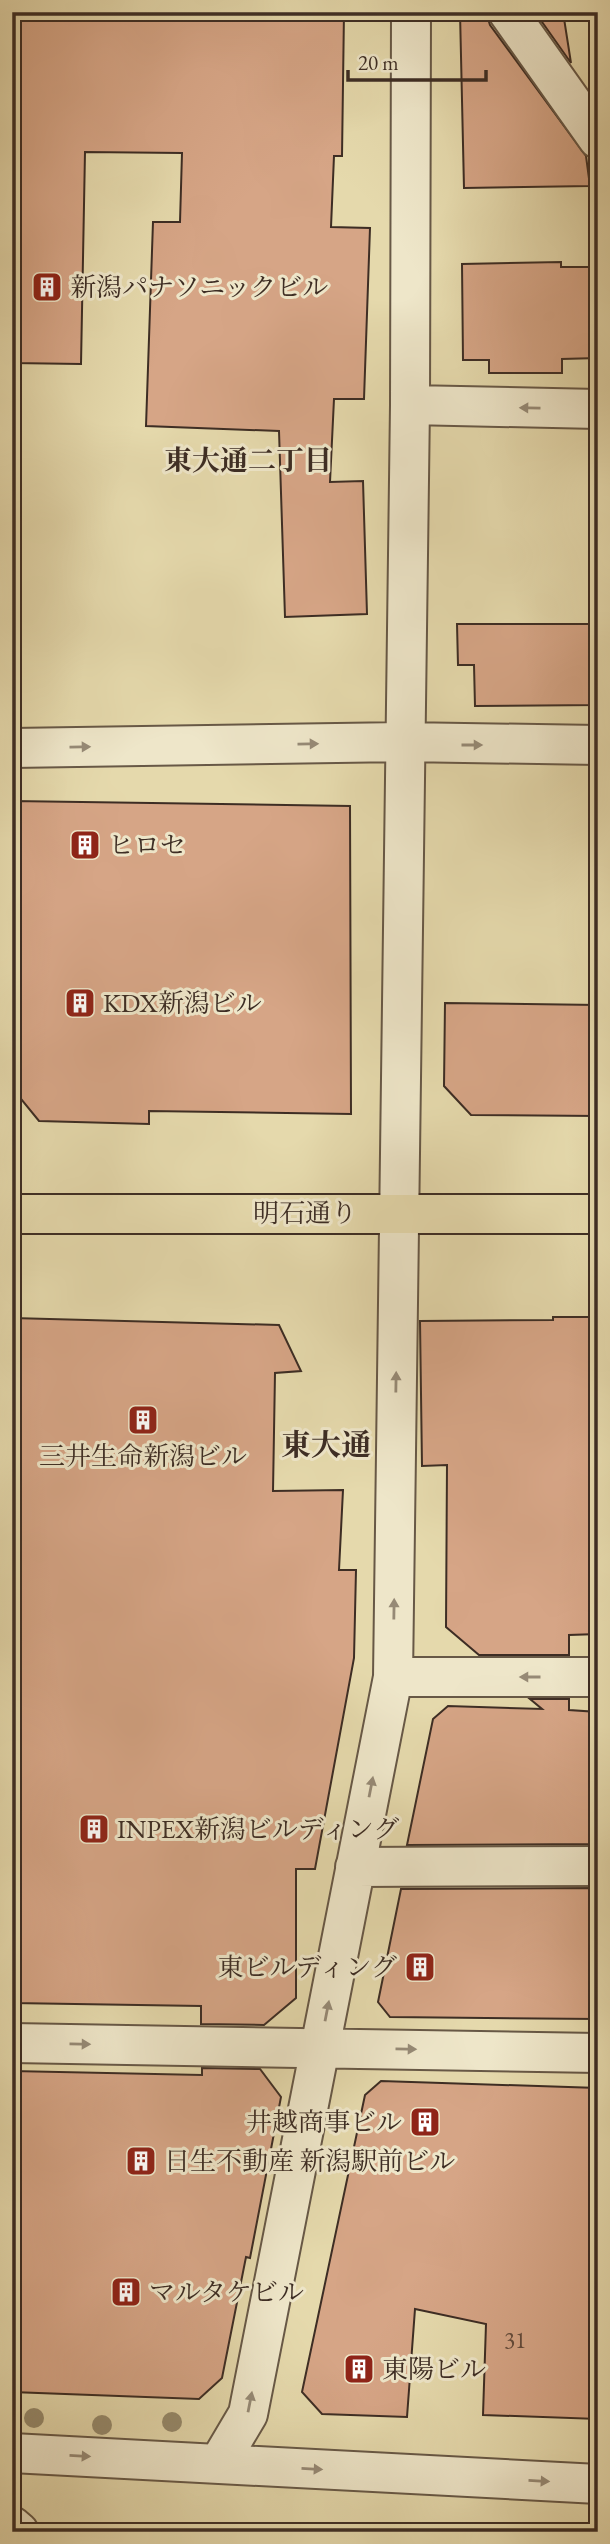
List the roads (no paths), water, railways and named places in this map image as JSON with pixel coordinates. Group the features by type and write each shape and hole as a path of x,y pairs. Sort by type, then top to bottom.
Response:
{"highway":[{"name":"明石通り","path":"12,1214 598,1214"}],"street":[{"path":"219,2463 248,2414 393,1677 403,742 410,405 411,12"},
{"path":"508,12 598,139"},
{"path":"410,405 598,409"},
{"path":"12,748 403,742 598,745"},
{"path":"393,1677 598,1677"},
{"path":"355,1867 598,1866"},
{"path":"12,2043 598,2053"},
{"path":"12,2453 598,2484"},
{"path":"12,2526 19,2532"}],"place":[{"name":"新潟パナソニックビル","path":"47,287"},
{"name":"ヒロセ","path":"85,845"},
{"name":"KDX新潟ビル","path":"80,1003"},
{"name":"三井生命新潟ビル","path":"143,1420"},
{"name":"INPEX新潟ビルディング","path":"94,1829"},
{"name":"東ビルディング","path":"420,1967"},
{"name":"井越商事ビル","path":"425,2122"},
{"name":"日生不動産 新潟駅前ビル","path":"141,2161"},
{"name":"マルタケビル","path":"126,2292"},
{"name":"東陽ビル","path":"359,2369"}],"district":[{"name":"東大通二丁目","path":"248,460"},
{"name":"東大通","path":"326,1445"}]}
